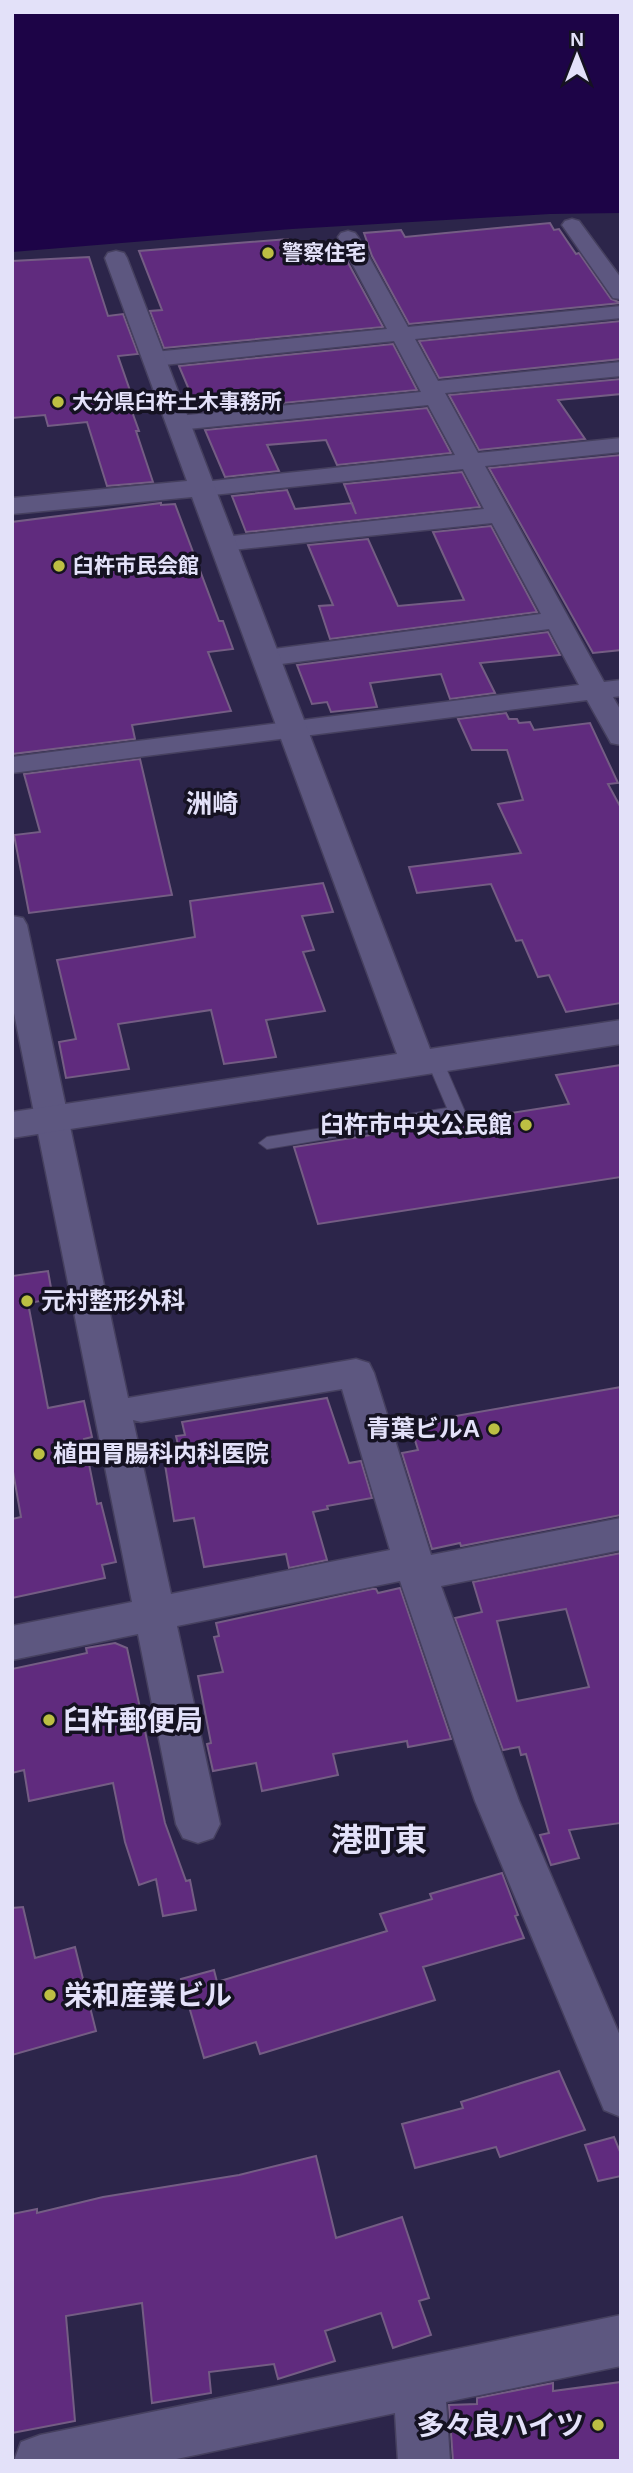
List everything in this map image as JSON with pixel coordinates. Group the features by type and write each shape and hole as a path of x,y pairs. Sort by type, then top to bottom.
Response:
{"street":[{"path":"572,225 621,293"},
{"path":"348,237 557,620 608,689 621,737"},
{"path":"116,258 292,729 426,1062"},
{"path":"154,359 621,312"},
{"path":"178,423 621,369"},
{"path":"12,506 166,490 203,489 621,444"},
{"path":"223,544 500,515"},
{"path":"266,658 557,620"},
{"path":"12,765 608,689"},
{"path":"12,925 198,1824"},
{"path":"12,1125 621,1032"},
{"path":"141,1408 356,1373 415,1568 498,1801 621,2094"},
{"path":"12,1643 155,1614 621,1534"},
{"path":"40,2461 621,2340"},
{"path":"419,2382 424,2461"}],"lane":[{"path":"267,1143 457,1112 426,1062"}],"shaded area":[{"path":"12,12 621,12 621,213 550,214 292,229 12,252"}],"building":[{"path":"550,223 554,230 559,229 576,254 579,253 611,299 621,303 409,324 372,256 364,233 401,230 405,237"},
{"path":"288,239 292,249 304,248 311,262 346,259 383,327 164,348 150,311 162,310 139,251"},
{"path":"89,257 108,316 123,314 138,354 118,356 135,405 130,406 153,482 107,486 87,422 48,426 45,415 12,418 12,261"},
{"path":"621,321 621,359 439,378 419,341"},
{"path":"393,344 417,390 198,411 179,366"},
{"path":"621,379 621,394 558,400 585,439 479,450 449,395"},
{"path":"427,408 451,453 337,465 326,440 267,445 279,471 225,477 205,430"},
{"path":"621,455 621,650 593,653 489,468"},
{"path":"462,472 480,507 246,532 232,496 287,490 295,509 352,503 344,484"},
{"path":"161,503 175,504 219,621 223,621 233,649 208,652 231,711 132,725 135,739 12,754 12,522"},
{"path":"491,526 537,612 330,639 319,606 333,605 308,545 368,539 398,606 464,600 433,532"},
{"path":"548,632 560,655 480,663 495,693 450,699 441,674 370,683 377,707 331,712 327,702 312,704 297,665"},
{"path":"506,713 509,719 517,719 519,723 530,722 534,730 590,723 618,783 608,784 621,808 621,1003 566,1012 549,975 538,977 522,940 516,941 491,884 417,893 409,867 521,853 498,804 523,800 507,750 472,750 458,719"},
{"path":"140,759 172,895 29,913 14,835 40,832 24,774"},
{"path":"323,883 333,912 302,916 314,950 303,952 325,1011 266,1020 276,1057 224,1064 211,1010 118,1024 129,1069 66,1078 59,1042 76,1039 57,960 195,937 190,901"},
{"name":"臼杵市中央公民館","path":"621,1065 621,1177 318,1224 294,1147 569,1104 556,1075"},
{"path":"48,1271 53,1299 28,1303 48,1408 84,1401 92,1437 84,1439 97,1504 101,1503 116,1562 102,1565 105,1578 12,1598 12,1519 21,1517 12,1466 12,1276"},
{"path":"621,1387 621,1515 461,1546 460,1543 432,1549 402,1453 418,1450 410,1424"},
{"path":"327,1398 349,1463 361,1461 372,1498 327,1506 328,1509 313,1512 327,1560 289,1568 286,1554 204,1567 194,1518 174,1521 163,1452 179,1449 176,1436 185,1435 182,1422"},
{"path":"621,1553 621,1823 569,1830 579,1858 551,1865 540,1835 549,1833 526,1754 521,1755 519,1747 503,1750 455,1618 482,1612 473,1582","holes":["566,1609 589,1687 517,1701 497,1621"]},
{"path":"400,1588 451,1739 408,1747 407,1741 333,1754 338,1775 262,1791 256,1763 213,1771 207,1744 211,1743 198,1676 223,1672 214,1637 219,1636 216,1623 372,1589 376,1589 378,1593"},
{"path":"115,1643 127,1648 165,1823 186,1881 190,1880 196,1910 163,1916 156,1879 139,1885 125,1842 113,1783 29,1801 24,1770 12,1773 12,1669 87,1653 86,1648"},
{"path":"502,1873 524,1938 423,1967 435,2000 260,2054 256,2042 204,2058 181,1979 214,1970 217,1982 387,1931 380,1914 432,1899 430,1894"},
{"name":"栄和産業ビル","path":"23,1907 35,1958 75,1947 96,2031 12,2055 12,1908"},
{"path":"559,2071 585,2130 500,2157 496,2147 415,2168 402,2124 463,2108 461,2102"},
{"path":"614,2137 621,2154 621,2176 598,2181 585,2145"},
{"path":"316,2156 336,2238 402,2217 429,2298 419,2301 431,2335 393,2348 381,2313 325,2331 335,2361 278,2379 274,2364 209,2372 211,2393 152,2403 142,2303 66,2316 75,2421 12,2433 12,2214 37,2209 37,2213 103,2197 239,2175"},
{"path":"621,2382 621,2461 453,2461 449,2405 477,2404 477,2398 553,2383 553,2391"}],"place":[{"name":"警察住宅","path":"268,253"},
{"name":"大分県臼杵土木事務所","path":"58,402"},
{"name":"臼杵市民会館","path":"59,566"},
{"name":"臼杵市中央公民館","path":"526,1125"},
{"name":"元村整形外科","path":"27,1301"},
{"name":"青葉ビルA","path":"494,1429"},
{"name":"植田胃腸科内科医院","path":"39,1454"},
{"name":"臼杵郵便局","path":"49,1720"},
{"name":"栄和産業ビル","path":"50,1995"},
{"name":"多々良ハイツ","path":"598,2425"}],"district":[{"name":"洲崎","path":"212,804"},
{"name":"港町東","path":"379,1840"}]}
